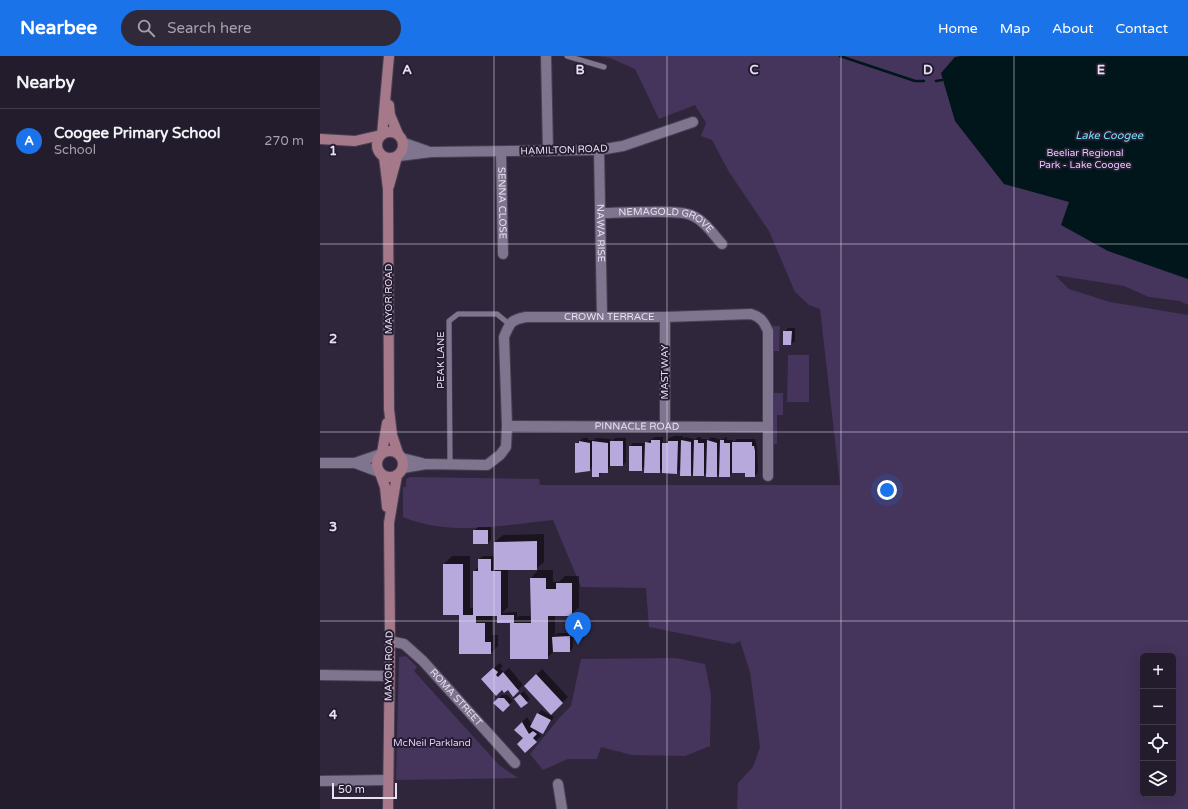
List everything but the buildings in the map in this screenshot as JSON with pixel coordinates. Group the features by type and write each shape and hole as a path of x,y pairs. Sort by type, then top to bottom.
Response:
{"main road":[{"path":"381,154 377,142 382,135 387,93 389,56"},
{"path":"355,141 393,159 403,150 404,143 398,134 390,115 387,93"},
{"path":"320,139 355,141 390,132 398,134"},
{"name":"MAYOR ROAD","path":"381,154 388,189 389,409 392,435 400,455"},
{"name":"MAYOR ROAD","path":"388,189 398,156"},
{"name":"MAYOR ROAD","path":"382,453 389,409"},
{"path":"390,450 400,455 400,472 391,477 380,473 377,466 377,459 382,453 390,450"},
{"name":"MAYOR ROAD","path":"389,523 400,472"},
{"name":"MAYOR ROAD","path":"380,473 384,487 389,523 390,641 387,780 388,809"}],"street":[{"path":"547,56 548,151"},
{"name":"HAMILTON ROAD","path":"398,156 431,152 599,150 623,146 693,122"},
{"name":"HAMILTON ROAD","path":"404,143 431,152"},
{"name":"NAWA RISE","path":"599,150 602,316"},
{"name":"SENNA CLOSE","path":"501,152 503,254"},
{"name":"NEMAGOLD GROVE","path":"601,213 690,214 705,224 722,244"},
{"name":"CROWN TERRACE","path":"509,324 516,318 526,317 665,317 751,314 758,316 764,322 768,331 768,476"},
{"name":"MAST WAY","path":"665,317 665,426"},
{"path":"400,472 426,464 487,465 500,455 506,447 504,337 509,324"},
{"name":"PINNACLE ROAD","path":"506,426 768,427"},
{"path":"320,463 355,463 382,453"},
{"path":"400,455 426,464"},
{"path":"355,463 380,473"},
{"name":"ROMA STREET","path":"390,641 404,644 423,661 516,763"},
{"path":"320,674 389,676"},
{"path":"320,781 387,780"},
{"path":"558,784 562,809"}],"lane":[{"path":"567,56 604,67"},
{"name":"PEAK LANE","path":"450,464 449,321 458,314 497,314 509,324"}],"green space":[{"name":"Beeliar Regional Park - Lake Coogee","path":"597,56 1188,56 1188,305 1180,301 1149,297 1124,286 1055,275 1069,289 1110,302 1188,315 1188,809 737,809 738,783 753,767 760,747 750,672 740,641 734,644 649,627 646,588 581,587 553,520 496,527 458,528 440,527 403,517 403,487 406,487 406,479 410,477 539,479 540,485 840,485 820,309 809,305 795,292 769,231 729,172 712,140 701,136 706,123 695,105 659,119 635,69 610,58"},
{"path":"773,326 780,326 779,351 772,351"},
{"path":"788,355 809,355 809,402 787,402"},
{"path":"773,393 783,393 783,415 777,415 777,444 773,444"},
{"name":"McNeil Parkland","path":"406,656 417,667 414,671 499,765 518,778 396,780 399,657"},
{"path":"676,658 705,664 711,695 710,746 685,756 632,755 601,747 597,759 568,759 543,770 530,754 560,717 571,706 581,659"}],"water":[{"name":"Lake Coogee","path":"1188,56 1188,279 1108,251 1061,225 1069,202 1004,184 955,121 941,73 955,57"}],"waterway":[{"path":"840,56 915,81 924,81"},
{"path":"936,81 942,80"}],"place":[{"name":"Coogee Primary School","path":"578,645"}]}
